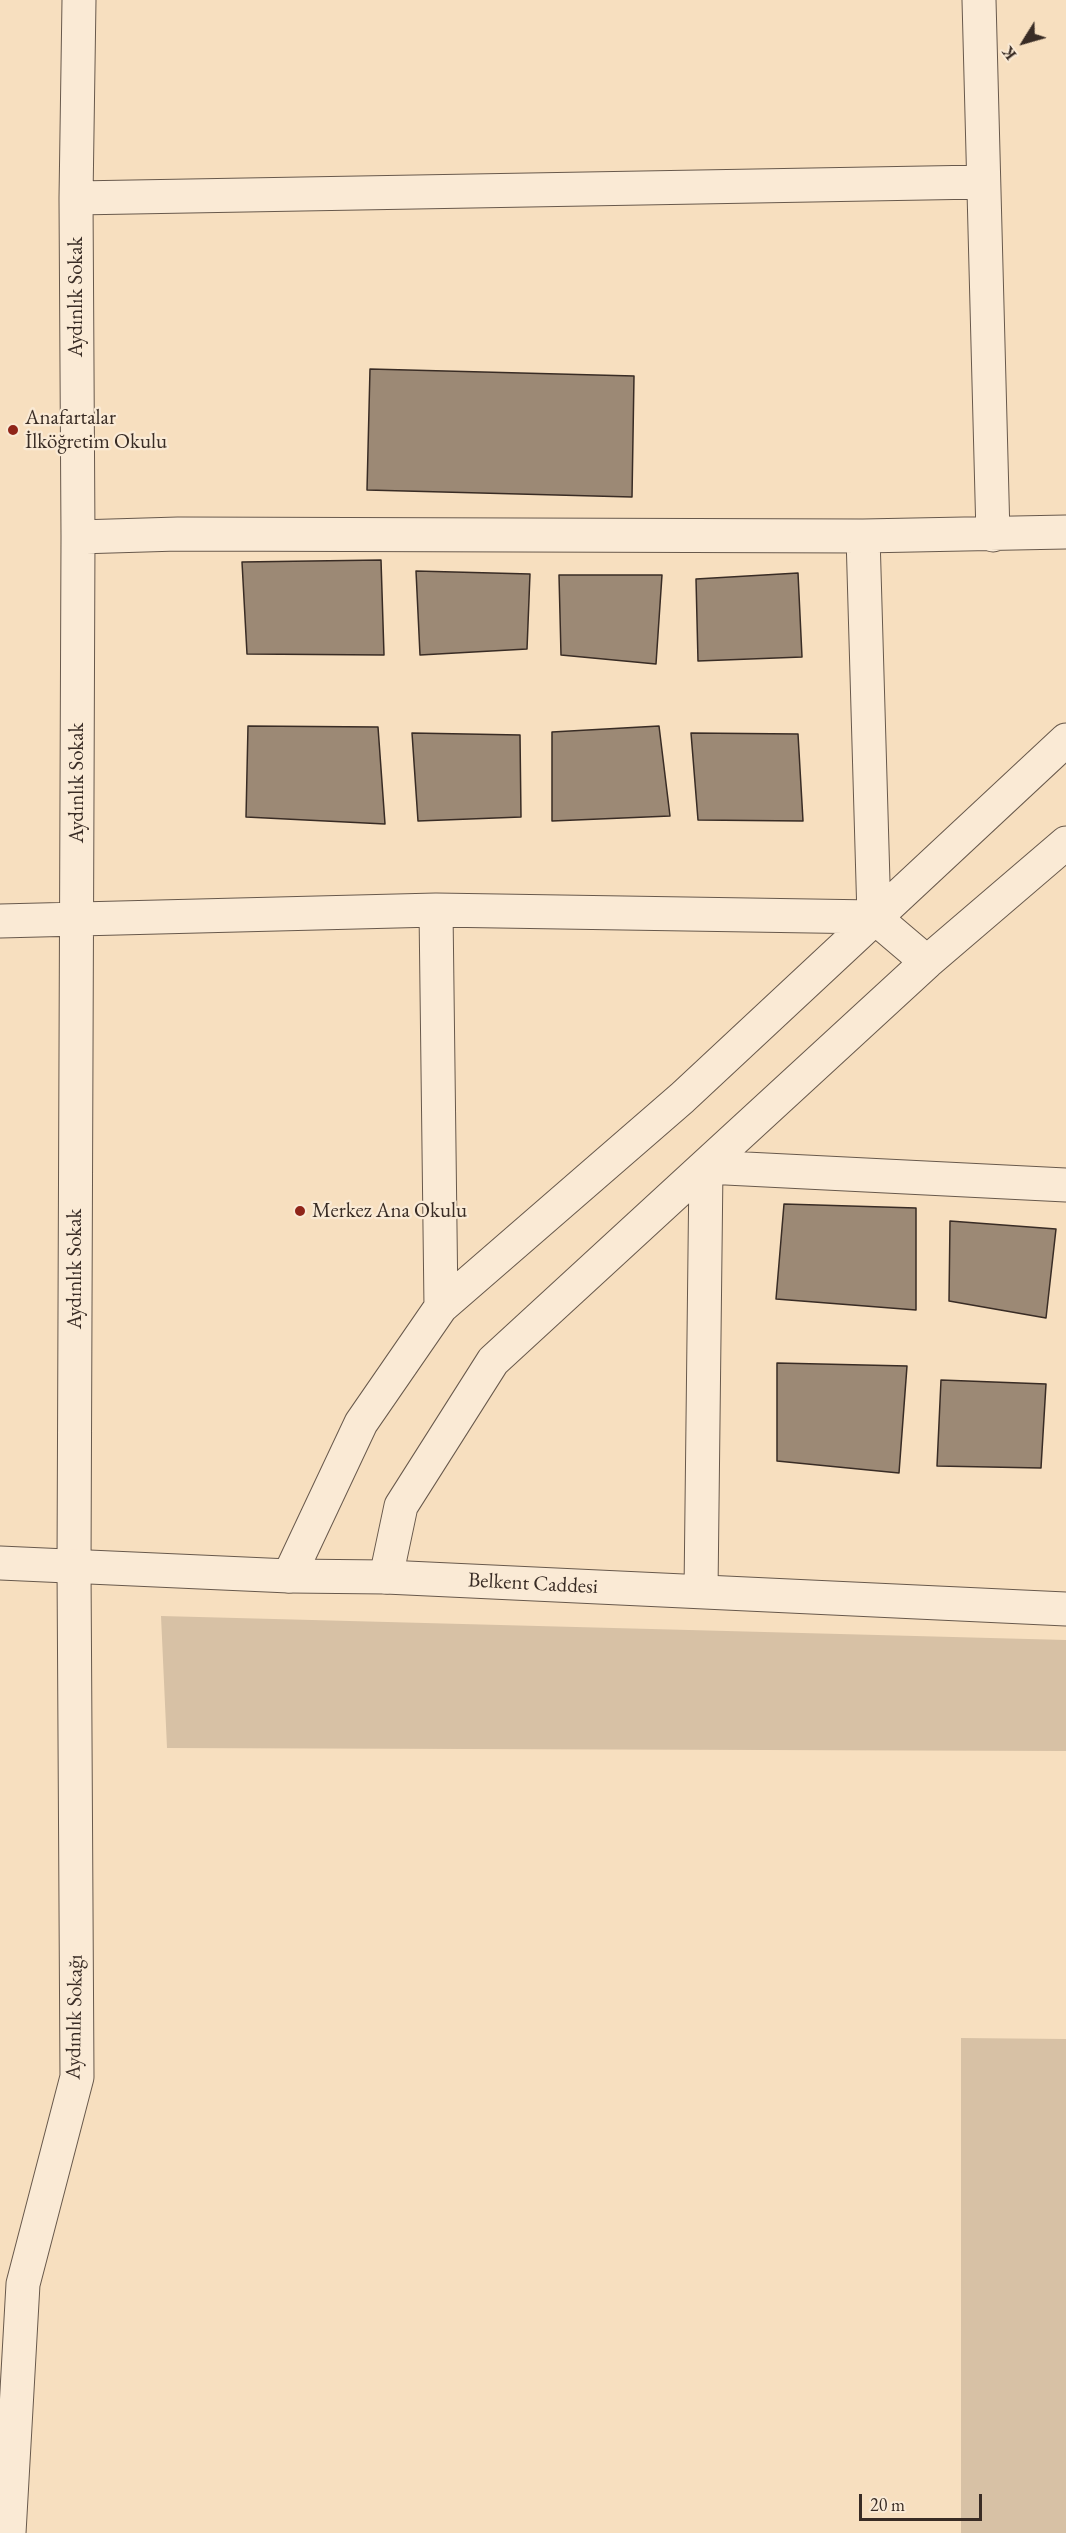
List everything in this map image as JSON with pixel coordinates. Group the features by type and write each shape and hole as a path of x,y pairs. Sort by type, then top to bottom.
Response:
{"street":[{"name":"Aydınlık Sokak","path":"74,1566 78,537 76,198 79,0"},
{"path":"979,0 993,535"},
{"path":"76,198 982,182"},
{"path":"78,537 178,534 863,536 993,535 1066,531"},
{"path":"863,536 874,917"},
{"path":"289,1576 361,1423 441,1307 682,1098 1066,740"},
{"path":"386,1577 401,1506 493,1360 927,962 1066,843"},
{"path":"436,910 441,1307"},
{"path":"0,921 436,910 874,917 927,962"},
{"path":"706,1167 1066,1185"},
{"path":"701,1591 706,1167"},
{"name":"Belkent Caddesi","path":"0,1563 289,1576 386,1577 1066,1609"},
{"name":"Aydınlık Sokağı","path":"9,2533 11,2282 77,2077 74,1566"}],"shaded area":[{"path":"161,1616 1066,1640 1066,1751 167,1748"},
{"path":"961,2038 1066,2039 1066,2533 961,2533"}],"building":[{"path":"370,369 634,376 632,497 367,490"},
{"path":"381,560 384,655 247,654 242,562"},
{"path":"416,571 530,574 527,649 420,655"},
{"path":"798,573 802,657 698,661 696,579"},
{"path":"559,575 662,575 656,664 561,655"},
{"path":"248,726 378,727 385,824 246,817"},
{"path":"659,726 670,816 552,821 552,732"},
{"path":"412,733 520,735 521,817 418,821"},
{"path":"691,733 798,734 803,821 698,820"},
{"path":"784,1204 916,1208 916,1310 776,1299"},
{"path":"950,1221 1056,1229 1046,1318 949,1301"},
{"path":"777,1363 907,1366 899,1473 777,1461"},
{"path":"941,1380 1046,1384 1041,1468 937,1466"}],"place":[{"name":"Anafartalar İlköğretim Okulu","path":"13,430"},
{"name":"Merkez Ana Okulu","path":"300,1211"}]}
